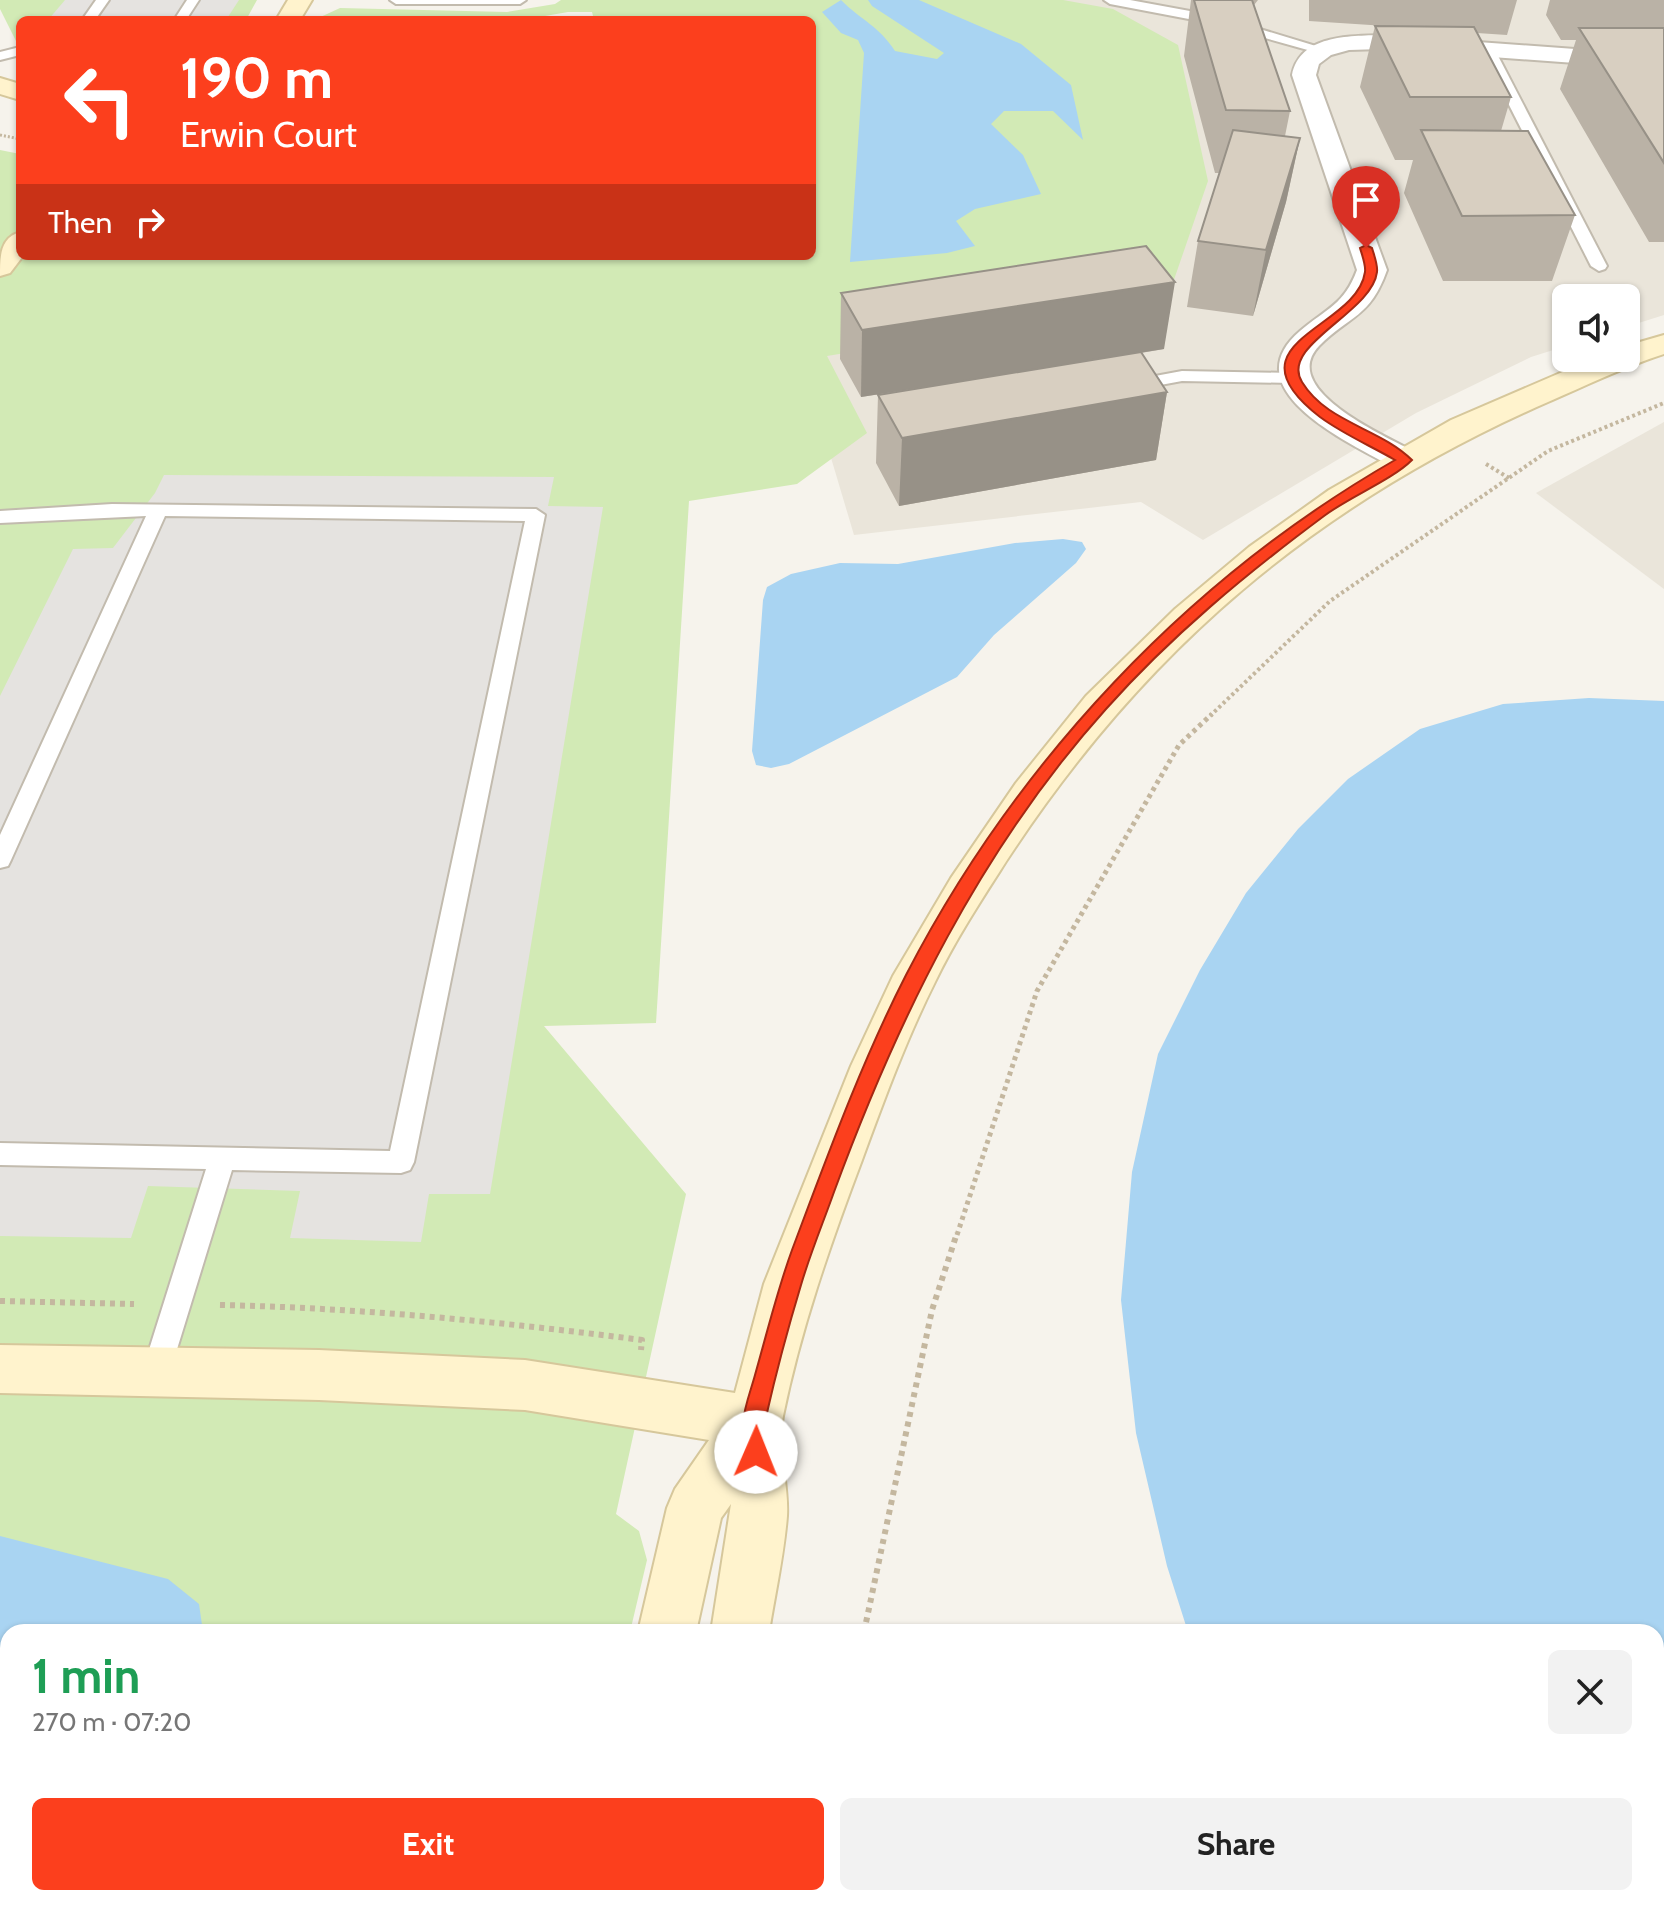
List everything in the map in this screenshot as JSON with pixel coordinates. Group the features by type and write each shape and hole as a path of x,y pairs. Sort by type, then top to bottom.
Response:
{"street":[{"path":"1405,460 1327,415 1305,397 1292,378 1292,360 1303,345 1364,293 1372,270 1304,75 1307,61 1322,50 1349,43 1382,42 1575,56 1664,57"},
{"path":"0,267 16,246"},
{"path":"1640,352 1664,344"},
{"path":"741,1624 759,1513 754,1422 790,1284 874,1066 915,976 966,889 1030,793 1100,705 1188,617 1262,555 1341,497 1463,427 1590,372"},
{"path":"0,1369 525,1385 754,1422"},
{"path":"669,1624 695,1508 754,1422"}],"lane":[{"path":"396,0 520,0"},
{"path":"1110,0 1217,20 1322,50"},
{"path":"1488,50 1599,266"},
{"path":"1105,390 1182,376 1292,378"},
{"path":"0,517 112,510 536,515 401,1162 0,1154"},
{"path":"0,860 158,510"},
{"path":"156,1372 222,1159"}],"path":[{"path":"866,1624 932,1310 1037,991 1179,745 1330,601 1548,451 1664,403"}],"shaded area":[{"path":"65,0 239,0 229,16 51,16"},
{"path":"1020,0 1664,0 1664,315 1640,323 1640,284 1552,284 1552,350 1531,357 1416,413 1203,540 1141,502 854,535 795,337"},
{"path":"1664,422 1664,589 1536,493"},
{"path":"164,475 554,477 548,506 603,507 490,1194 429,1194 421,1242 290,1238 300,1191 148,1186 131,1238 0,1236 0,696 73,549 113,548 155,493"}],"green space":[{"path":"0,0 257,0 248,16 16,16 16,41 0,9"},
{"path":"561,0 1063,0 1113,9 1178,45 1208,181 1167,300 827,356 867,433 797,484 689,501 656,1023 544,1026 686,1194 616,1514 639,1531 647,1560 632,1624 0,1624 0,150 16,153 16,260 816,260 816,16 593,16 592,12 568,12 545,16 323,16 340,8 507,12 555,4"}],"water":[{"path":"841,0 876,29 895,51 937,59 944,53 872,6 868,0 919,0 1021,44 1071,85 1083,140 1053,111 1004,111 991,124 1023,155 1041,194 975,209 956,221 975,246 947,253 850,262 864,53 858,40 841,33 822,12"},
{"path":"1063,539 1082,542 1086,549 1076,563 994,635 957,677 789,764 771,768 756,765 752,751 763,600 767,587 791,574 840,563 898,564 1015,543"},
{"path":"1589,698 1664,701 1664,1624 1185,1624 1167,1566 1136,1433 1121,1300 1132,1172 1158,1054 1200,970 1246,893 1298,829 1348,779 1420,729 1503,704"},
{"path":"0,1536 168,1579 199,1604 202,1624 0,1624"}],"building":[{"path":"1194,0 1252,0 1290,111 1226,110"},
{"path":"1375,26 1474,27 1511,97 1410,97"},
{"path":"1579,28 1664,28 1664,163"},
{"path":"1233,130 1300,138 1266,250 1198,241"},
{"path":"1421,130 1528,131 1575,215 1462,216"},
{"path":"1146,246 1175,282 862,330 841,293"},
{"path":"1141,352 1167,392 902,438 878,395"}],"route":[{"path":"756,1452 754,1422 790,1284 874,1066 915,976 966,889 1030,793 1100,705 1188,617 1262,555 1341,497 1405,460 1327,415 1305,397 1292,378 1292,360 1303,345 1364,293 1372,270 1366,248"}]}
